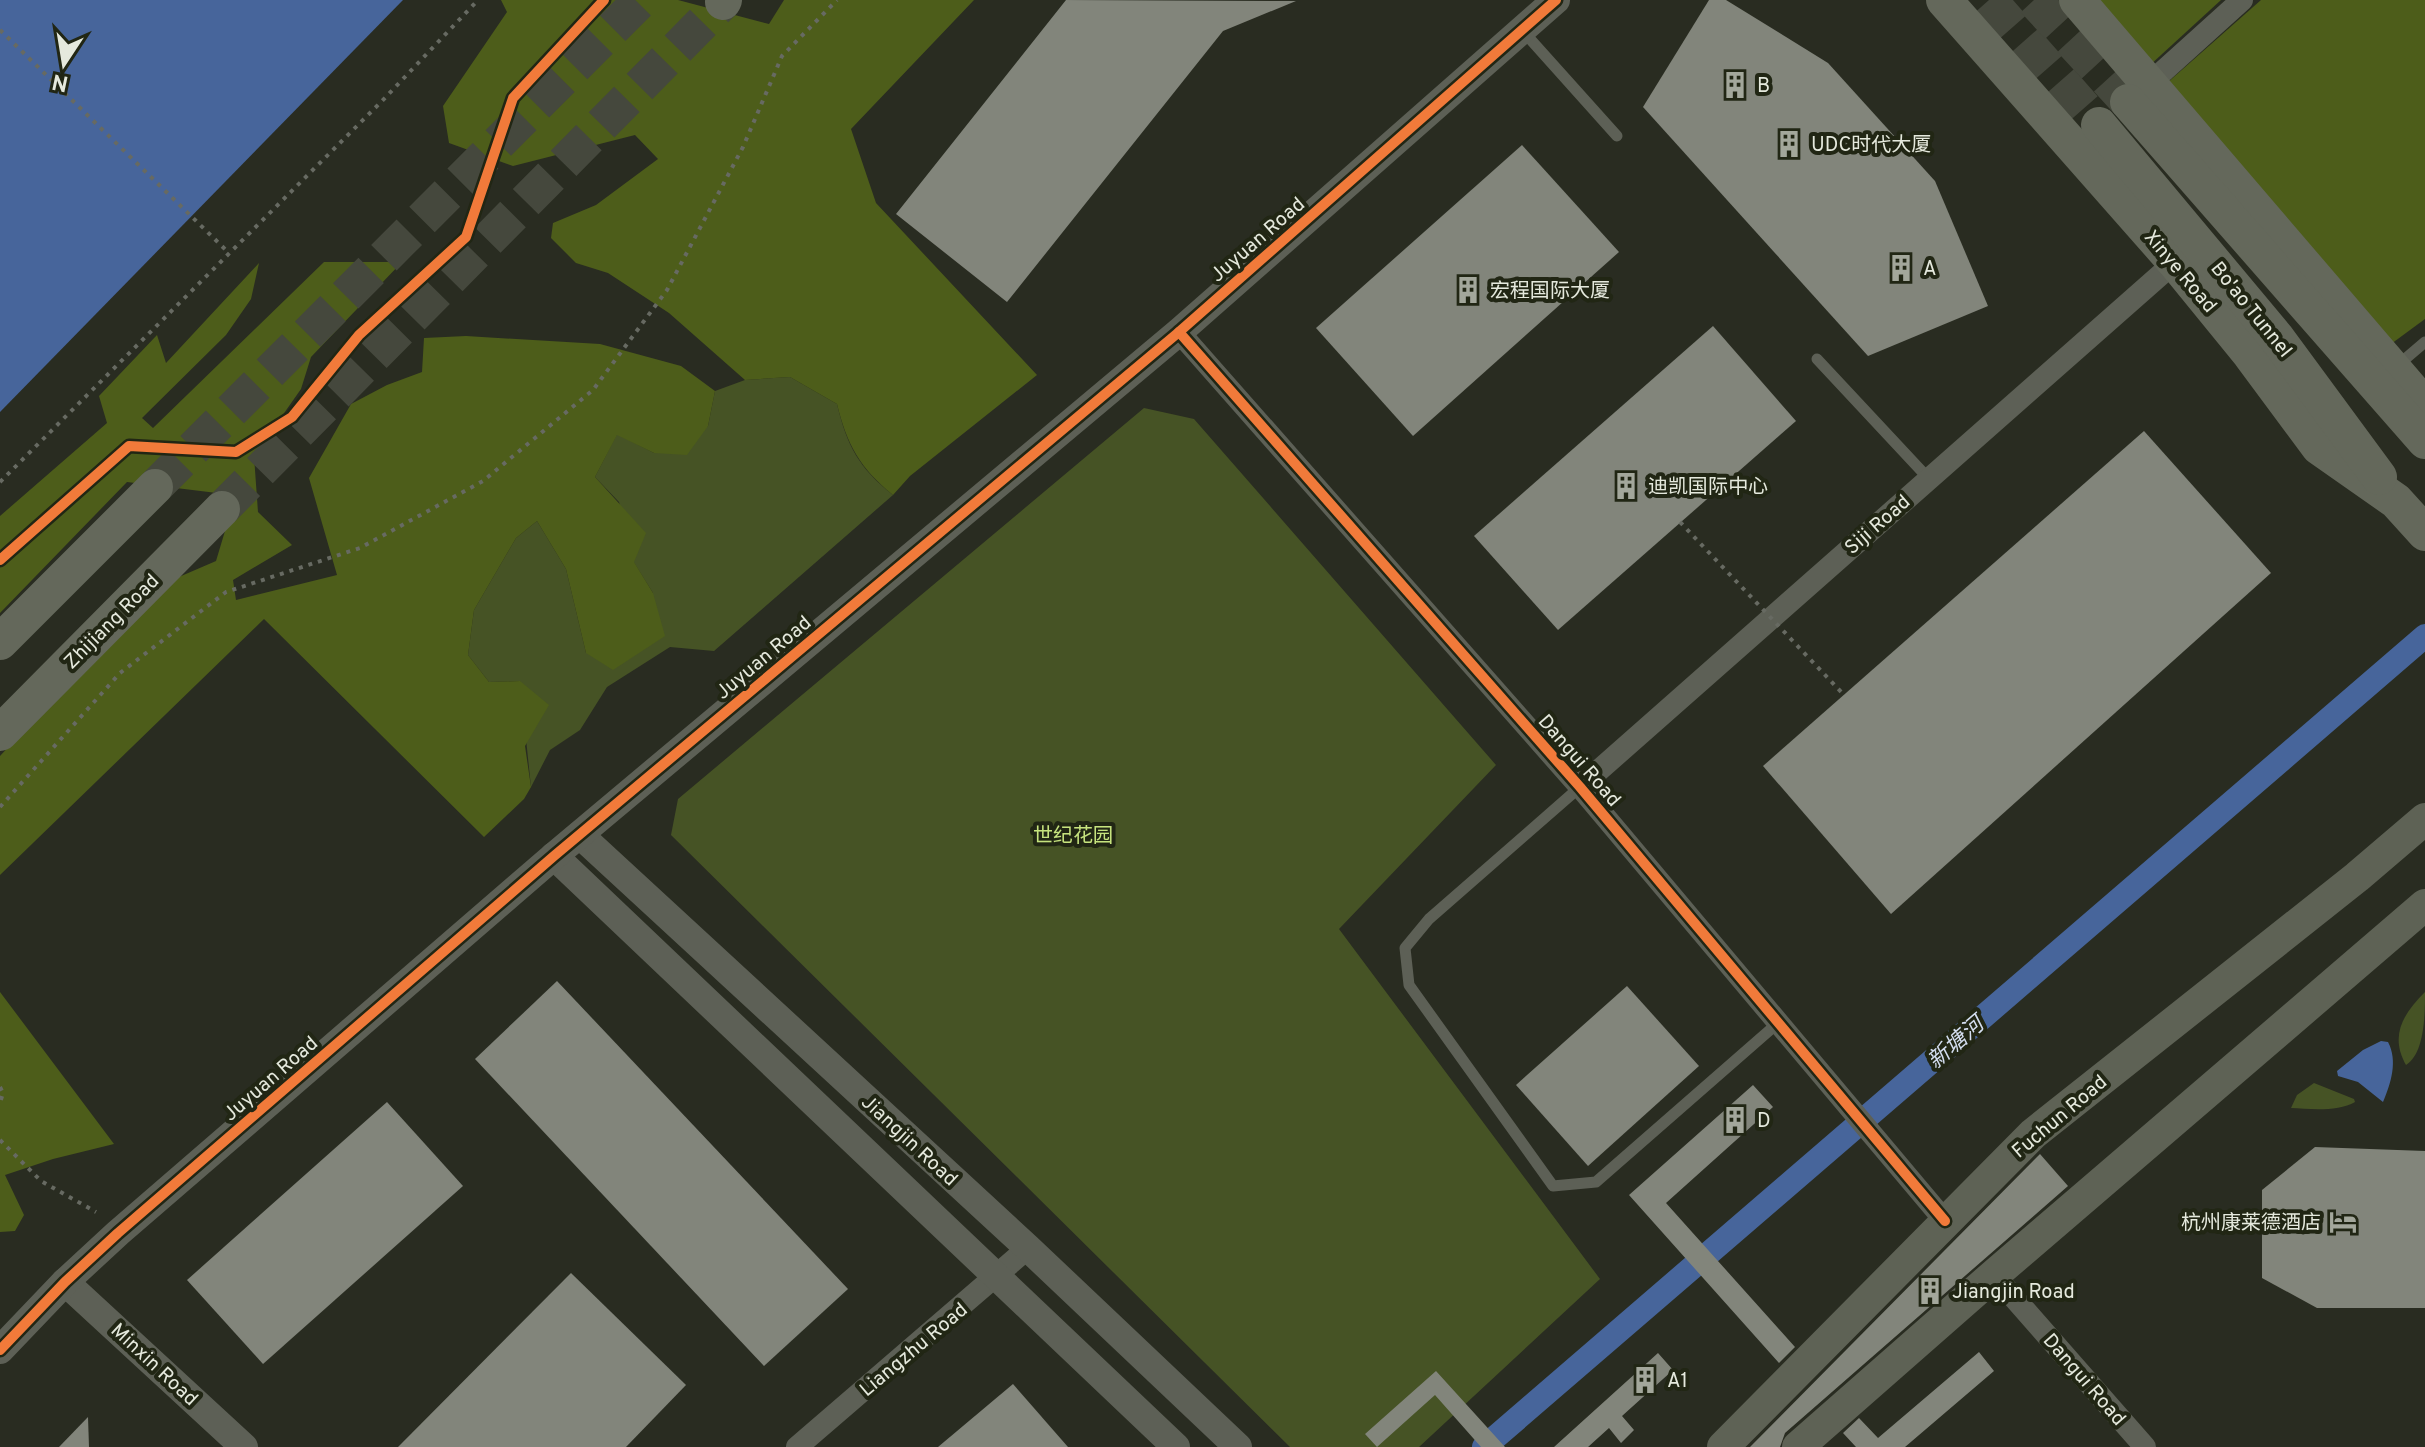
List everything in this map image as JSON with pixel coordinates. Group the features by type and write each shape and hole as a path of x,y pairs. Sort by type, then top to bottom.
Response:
{"main road":[{"name":"Xinye Road","path":"1944,0 2175,262 2250,354 2319,447 2396,501 2425,533"},
{"path":"2077,0 2139,93 2394,368 2425,406"},
{"name":"Bo'ao Tunnel","path":"2139,93 2425,441"},
{"name":"Bo'ao Tunnel","path":"2099,125 2276,337 2396,501"},
{"path":"0,642 155,487"},
{"name":"Zhijiang Road","path":"0,733 222,509"},
{"name":"Fuchun Road","path":"1723,1447 2033,1134 2425,819"},
{"path":"1798,1447 2425,905"}],"street":[{"name":"Juyuan Road","path":"0,1350 65,1282 554,856 1179,332 1556,0"},
{"path":"2139,93 2242,0"},
{"name":"Siji Road","path":"1580,787 2175,262"},
{"name":"Dangui Road","path":"1179,332 1580,787 1945,1221"},
{"name":"Jiangjin Road","path":"580,835 1028,1248 1238,1447"},
{"name":"Jiangjin Road","path":"554,856 1176,1447"},
{"name":"Liangzhu Road","path":"797,1447 997,1278 1028,1248"},
{"name":"Dangui Road","path":"1994,1275 2145,1447"},
{"name":"Minxin Road","path":"65,1282 244,1447"}],"lane":[{"path":"1521,29 1617,136"},
{"path":"2394,368 2425,342"},
{"path":"1817,359 1929,479"},
{"path":"1580,787 1429,919 1405,948 1409,985 1553,1186 1596,1182 1778,1023"}],"path":[{"path":"0,482 382,101 478,0"},
{"path":"0,807 120,673 226,592 360,548 483,481 593,390 667,290 743,147 782,56 837,0"},
{"path":"0,30 229,253"},
{"path":"1680,522 1845,696"},
{"path":"0,1087 3,1093 0,1103"},
{"path":"0,1140 41,1181 96,1212"}],"green space":[{"path":"501,0 678,0 769,24 784,0 974,0 851,129 876,203 1037,375 910,476 893,495 856,455 837,404 790,377 745,380 669,313 608,273 576,263 551,238 553,223 596,205 658,159 635,135 513,166 449,143 443,106 507,12"},
{"path":"2084,0 2221,0 2149,66"},
{"path":"2261,0 2425,0 2425,319 2391,344 2167,83"},
{"path":"324,262 402,262 311,357 301,389 254,456 258,512 292,545 233,580 236,600 337,575 309,478 351,404 387,385 422,372 424,338 466,336 600,344 681,366 715,391 708,426 687,455 654,453 617,435 595,477 646,533 634,562 653,593 665,636 613,670 586,653 566,569 537,521 516,538 474,610 468,655 489,682 520,681 549,705 525,746 531,787 524,799 484,837 264,619 0,875 0,756 158,586 216,561 225,531 225,494 127,482 0,613 0,516 107,423 99,396 157,335 166,363 259,263 251,299 226,335 142,418 153,428"},
{"path":"790,377 837,404 856,455 871,475 893,495 714,651 670,647 607,687 580,730 550,750 531,787 520,681 489,682 468,655 474,610 516,538 537,521 566,569 586,653 653,593 633,561 619,502 595,477 617,434 654,453 708,426 715,391 745,380"},
{"name":"世纪花园","path":"1144,408 1194,419 1496,765 1339,929 1600,1279 1419,1447 1290,1447 671,835 678,799"},
{"path":"0,992 114,1144 5,1175 24,1215 15,1231 0,1232"},
{"path":"2425,992 2420,1042 2406,1065 2399,1044 2401,1025"},
{"path":"2314,1083 2355,1102 2332,1109 2291,1108 2297,1095"}],"water":[{"path":"0,0 403,0 0,412"},
{"path":"2381,1041 2388,1042 2393,1057 2391,1080 2383,1102 2358,1082 2338,1076 2337,1071 2363,1050"}],"building":[{"path":"1066,0 1296,1 1223,31 1007,302 896,214"},
{"name":"UDC时代大厦","path":"1709,0 1726,0 1828,63 1935,181 1988,306 1868,356 1643,107"},
{"name":"宏程国际大厦","path":"1522,145 1619,252 1413,436 1316,328"},
{"name":"迪凯国际中心","path":"1713,326 1796,421 1558,630 1474,536"},
{"path":"2144,431 2271,573 1891,914 1763,766"},
{"path":"557,981 848,1289 764,1366 475,1059"},
{"path":"1627,986 1699,1066 1588,1166 1516,1085"},
{"path":"1753,1085 1773,1107 1666,1203 1795,1347 1779,1363 1629,1195"},
{"path":"387,1102 463,1186 263,1364 187,1280"},
{"path":"2315,1147 2425,1151 2425,1308 2317,1308 2262,1278 2262,1190"},
{"path":"2040,1154 2068,1186 1785,1433 1780,1447 1750,1447"},
{"path":"571,1273 686,1385 626,1447 398,1447"},
{"path":"1979,1352 1994,1371 1905,1447 1856,1447 1843,1433 1859,1418 1878,1438"},
{"path":"1658,1353 1673,1370 1622,1416 1634,1430 1621,1443 1609,1428 1588,1447 1554,1447"},
{"path":"1436,1371 1505,1447 1481,1447 1435,1395 1377,1447 1365,1434"},
{"path":"1013,1384 1068,1447 938,1447"},
{"path":"88,1417 89,1447 59,1447"}],"waterway":[{"name":"新塘河","path":"1484,1447 2425,636"}],"tunnel":[{"path":"155,487 641,0"},
{"path":"1989,0 2099,125"},
{"path":"2034,0 2128,102"},
{"path":"222,509 723,2"}],"cycle path":[{"path":"0,560 129,446 236,452 292,417 359,335 466,237 513,98 604,0"},
{"path":"0,1350 65,1282 118,1233 554,856 1179,332 1556,0"},
{"path":"1179,332 1580,787 1945,1221"}],"place":[{"name":"B","path":"1735,85"},
{"name":"UDC时代大厦","path":"1789,144"},
{"name":"A","path":"1901,268"},
{"name":"宏程国际大厦","path":"1468,290"},
{"name":"迪凯国际中心","path":"1626,486"},
{"name":"D","path":"1735,1120"},
{"name":"杭州康莱德酒店","path":"2343,1222"},
{"name":"Jiangjin Road","path":"1930,1291"},
{"name":"A1","path":"1645,1380"}]}
